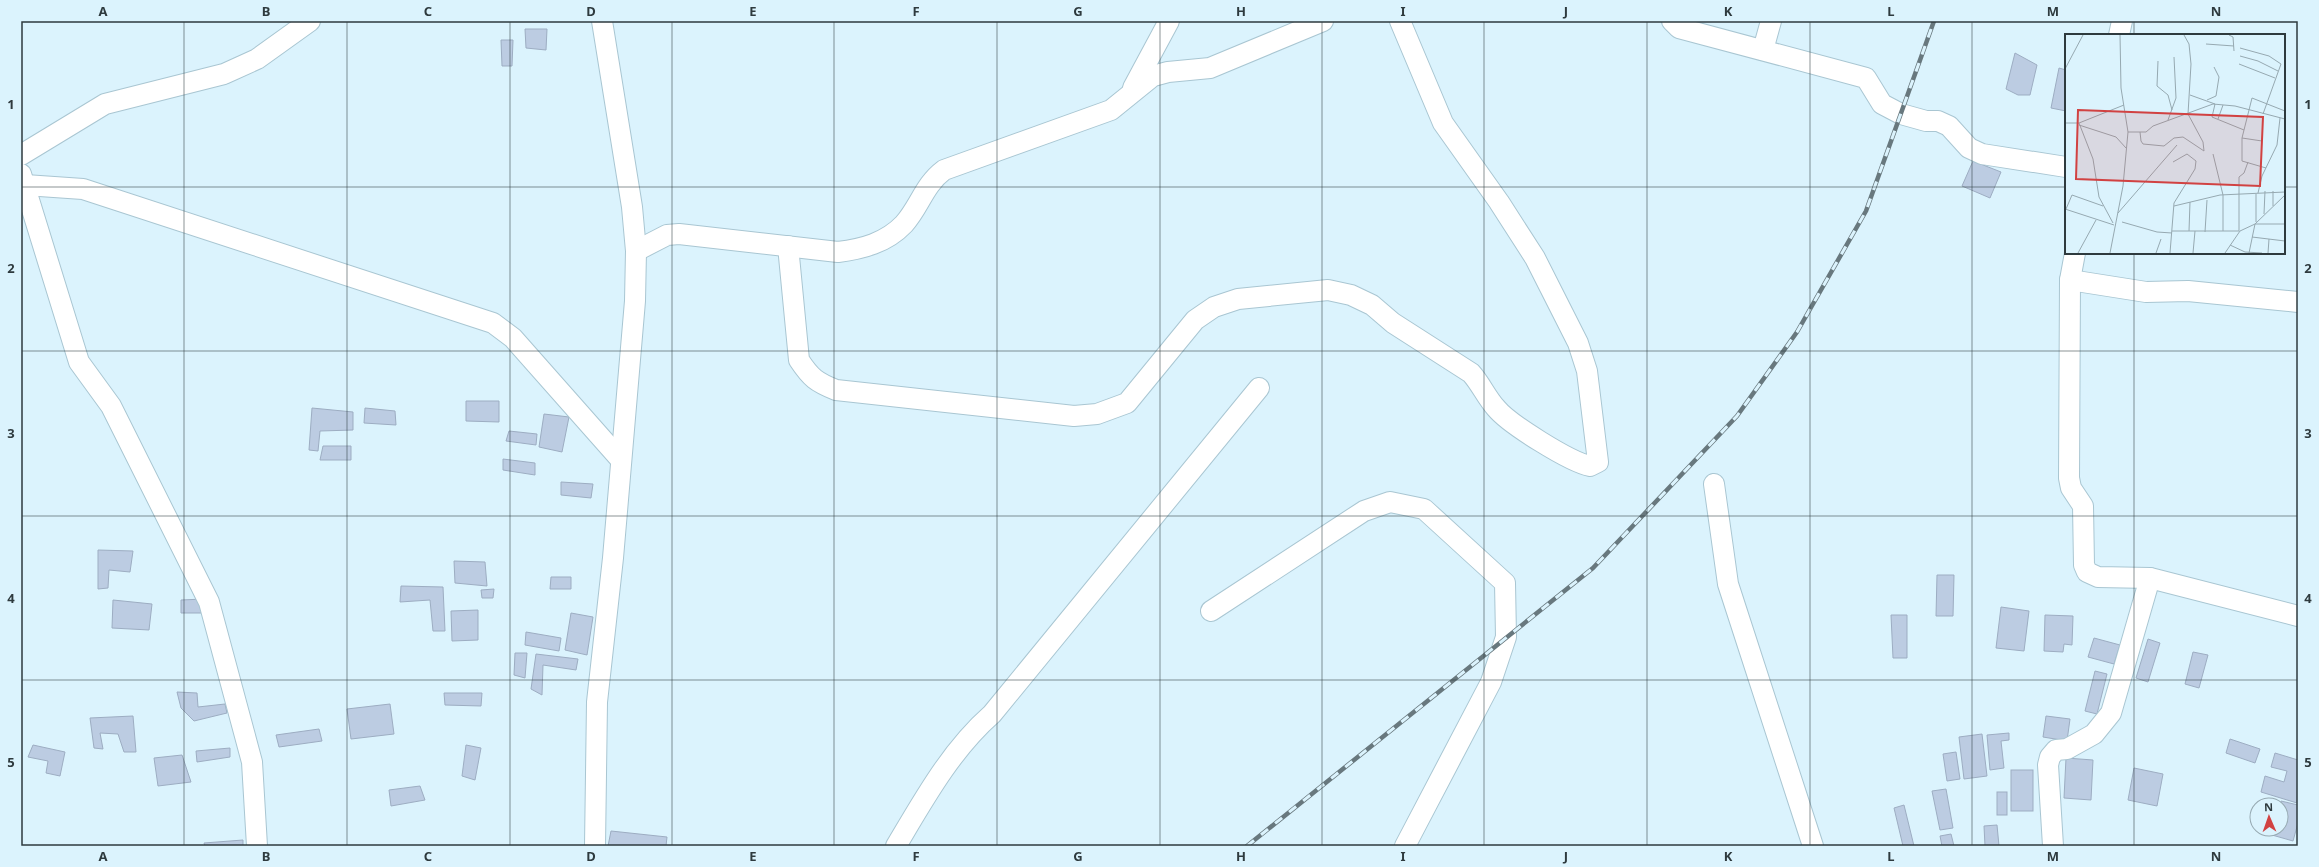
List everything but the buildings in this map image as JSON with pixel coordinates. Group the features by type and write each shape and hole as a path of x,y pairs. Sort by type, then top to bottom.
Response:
{"street":[{"path":"21,154 105,104 224,74 241,68 310,21"},
{"path":"595,846 597,702 613,558 634,301 636,251 632,207 602,21"},
{"path":"1127,98 1169,21"},
{"path":"636,251 667,235 680,234 838,252 861,249 886,238 904,223 932,179 944,170 1111,110 1153,76 1168,72 1210,68 1323,21"},
{"path":"788,246 799,360 809,376 819,383 836,390 1074,416 1097,414 1127,404 1195,320 1214,307 1238,299 1328,290 1351,295 1372,305 1394,323 1471,373 1479,381 1497,410 1509,419 1568,459 1590,466 1598,462 1587,371 1578,342 1536,258 1499,202 1443,123 1400,21"},
{"path":"1672,21 1679,28 1866,78 1882,104 1901,114 1926,121 1938,121 1949,126 1969,148 1982,154 2065,167"},
{"path":"1763,50 1771,21"},
{"path":"2119,34 2122,21"},
{"path":"257,846 252,762 209,602 111,406 79,362 23,180 82,189 493,323 513,338 620,459"},
{"path":"2075,254 2070,280 2068,478 2071,488 2084,506 2084,565 2087,572 2092,576 2150,578 2298,616"},
{"path":"2070,280 2146,292 2188,291 2298,302"},
{"path":"896,846 924,798 972,732 992,714 1259,388"},
{"path":"1714,484 1728,584 1813,846"},
{"path":"1211,611 1364,511 1390,502 1424,509 1505,583 1506,637 1491,682 1405,846"},
{"path":"2053,846 2048,765 2050,757 2056,750 2067,749 2094,734 2111,713 2150,578"}],"railway":[{"path":"1247,846 1593,568 1737,416 1797,332 1866,211 1934,21"}]}
